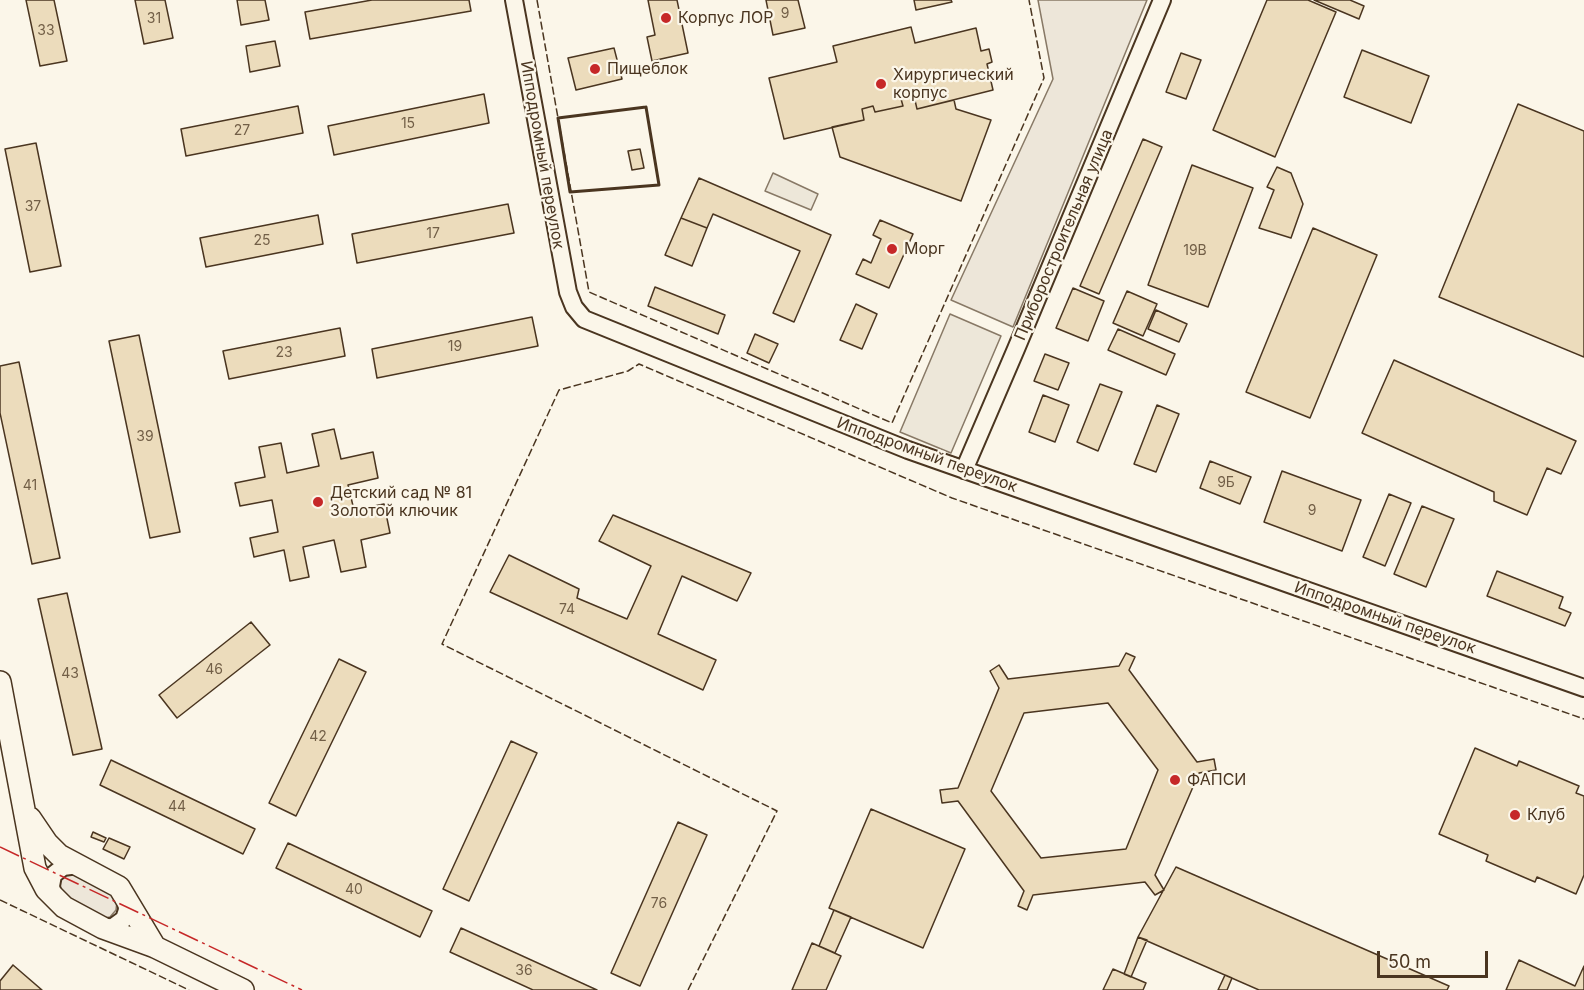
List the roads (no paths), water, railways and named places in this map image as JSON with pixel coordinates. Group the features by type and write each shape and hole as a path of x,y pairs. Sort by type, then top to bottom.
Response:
{"main road":[{"path":"0,682 35,868 40,880 64,907 103,928 155,947 243,990"},
{"path":"26,812 36,828 59,855 119,887 155,947"}],"street":[{"name":"Ипподромный переулок","path":"514,0 568,291 574,307 585,320 964,470 1584,688"},
{"name":"Приборостроительная улица","path":"964,470 1162,0"},
{"path":"53,896 51,886 53,875 63,867 78,865"},
{"path":"103,928 112,927 124,919 127,910 126,896"}],"place":[{"name":"Корпус ЛОР","path":"666,18"},
{"name":"Пищеблок","path":"595,69"},
{"name":"Хирургический корпус","path":"881,84"},
{"name":"Морг","path":"892,249"},
{"name":"Детский сад № 81 Золотой ключик","path":"318,502"},
{"name":"ФАПСИ","path":"1175,780"},
{"name":"Клуб","path":"1515,815"}]}
